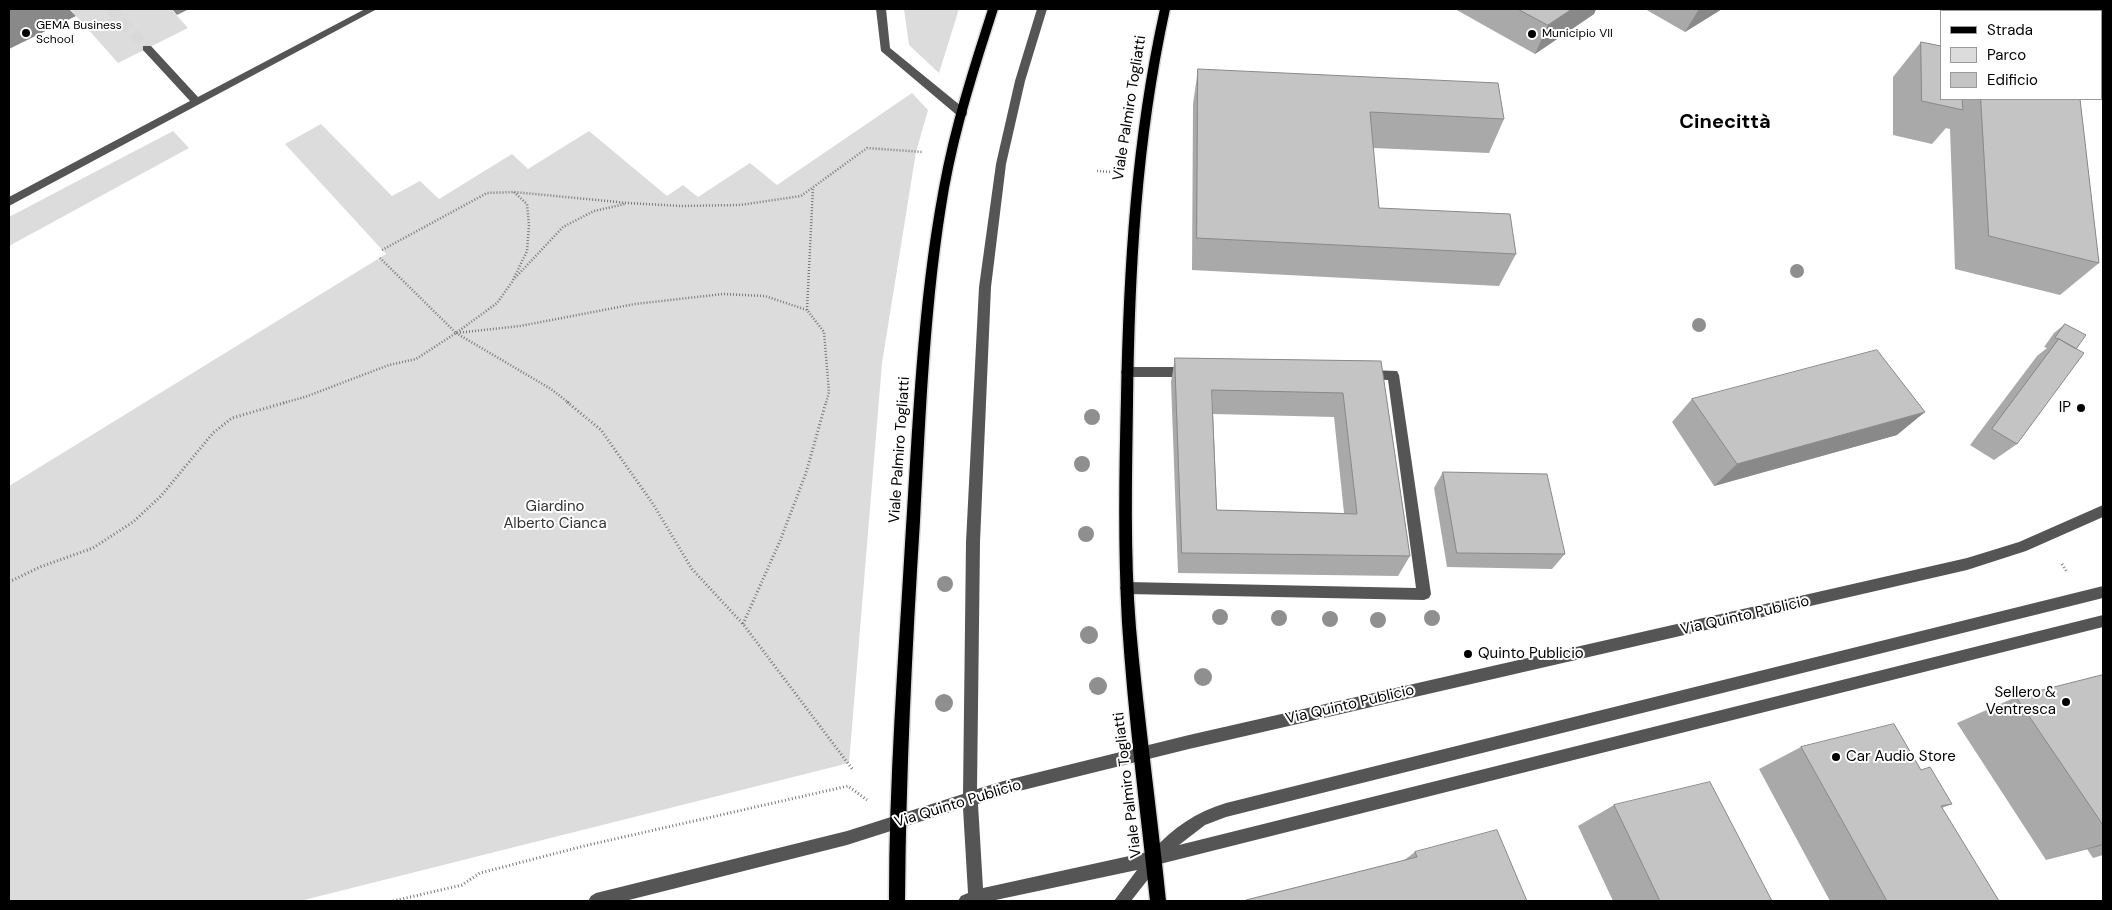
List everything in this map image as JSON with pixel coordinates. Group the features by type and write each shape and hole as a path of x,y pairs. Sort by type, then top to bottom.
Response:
{"main road":[{"name":"Viale Palmiro Togliatti","path":"897,901 898,822 911,561 929,297 943,194 972,71 993,9"},
{"name":"Viale Palmiro Togliatti","path":"1158,901 1141,755 1127,588 1125,501 1127,372 1136,174 1150,76 1165,9"}],"street":[{"path":"9,202 372,9"},
{"path":"880,9 885,49 962,113"},
{"path":"1042,9 1020,81 1001,164 985,286 973,542 970,798 973,900 1200,848 2103,621"},
{"path":"147,48 196,102"},
{"path":"1127,372 1200,373"},
{"path":"1127,588 1424,594 1394,375 1355,375"},
{"name":"Via Quinto Publicio","path":"596,901 847,838 1007,787 1226,733 1632,642 1967,564 2021,547 2103,511"},
{"path":"1122,901 1154,858 1198,821 1250,802 2103,592"}],"path":[{"path":"382,250 487,193 514,192 681,206 740,205 801,196 867,148 923,152"},
{"path":"1097,171 1118,173"},
{"path":"807,310 814,187"},
{"path":"512,282 528,251 529,225 527,204 514,192"},
{"path":"9,582 40,567 93,548 133,522 161,496 213,433 232,418 305,397 389,365 416,359 497,303 512,282 563,227 594,211 628,203"},
{"path":"380,258 456,333 551,389 601,430 652,504 692,569 743,624 853,770"},
{"path":"456,333 520,326 635,304 723,294 765,296 807,310 824,332 829,392 806,473 780,541 743,624"},
{"path":"393,901 462,885 480,873 574,849 848,786"}],"green space":[{"path":"70,9 171,9 188,28 118,63"},
{"path":"904,9 959,9 939,73 909,45"},
{"name":"Giardino Alberto Cianca","path":"912,93 928,110 916,152 882,363 849,763 300,901 9,901 9,486 386,254 285,144 321,124 392,196 420,181 439,199 512,154 528,169 589,131 667,196 683,185 698,197 750,163 777,185"},
{"path":"173,131 189,148 9,246 9,217"}],"building":[{"path":"1518,9 1572,9 1548,25"},
{"path":"1978,9 2070,9 2070,10"},
{"path":"1921,42 1940,46 1940,100 1962,100 1963,110 1922,101"},
{"path":"1198,69 1498,83 1504,119 1370,112 1379,208 1510,214 1516,254 1197,238"},
{"path":"1981,100 2080,100 2099,263 1989,236"},
{"path":"2065,324 2086,335 2076,349 2055,338"},
{"path":"2059,339 2084,353 2017,444 1992,429"},
{"path":"1877,350 1925,412 1737,464 1692,399"},
{"path":"1175,358 1381,361 1410,556 1182,553","holes":["1212,390 1343,393 1357,514 1217,510"]},
{"path":"1443,472 1547,474 1565,554 1457,553"},
{"path":"2103,675 2103,825 2016,697"},
{"path":"1894,724 1921,770 1930,767 1952,804 1941,806 1999,901 1887,901 1801,747"},
{"path":"1710,782 1772,901 1660,901 1614,805"},
{"path":"1497,830 1527,901 1246,901 1417,857 1415,852"}],"tunnel":[{"path":"111,9 147,48"}],"place":[{"name":"GEMA Business School","path":"26,33"},
{"name":"Municipio VII","path":"1532,34"},
{"name":"IP","path":"2081,408"},
{"name":"Quinto Publicio","path":"1468,654"},
{"name":"Sellero & Ventresca","path":"2066,702"},
{"name":"Car Audio Store","path":"1836,757"}],"district":[{"name":"Cinecittà","path":"1725,123"}]}
